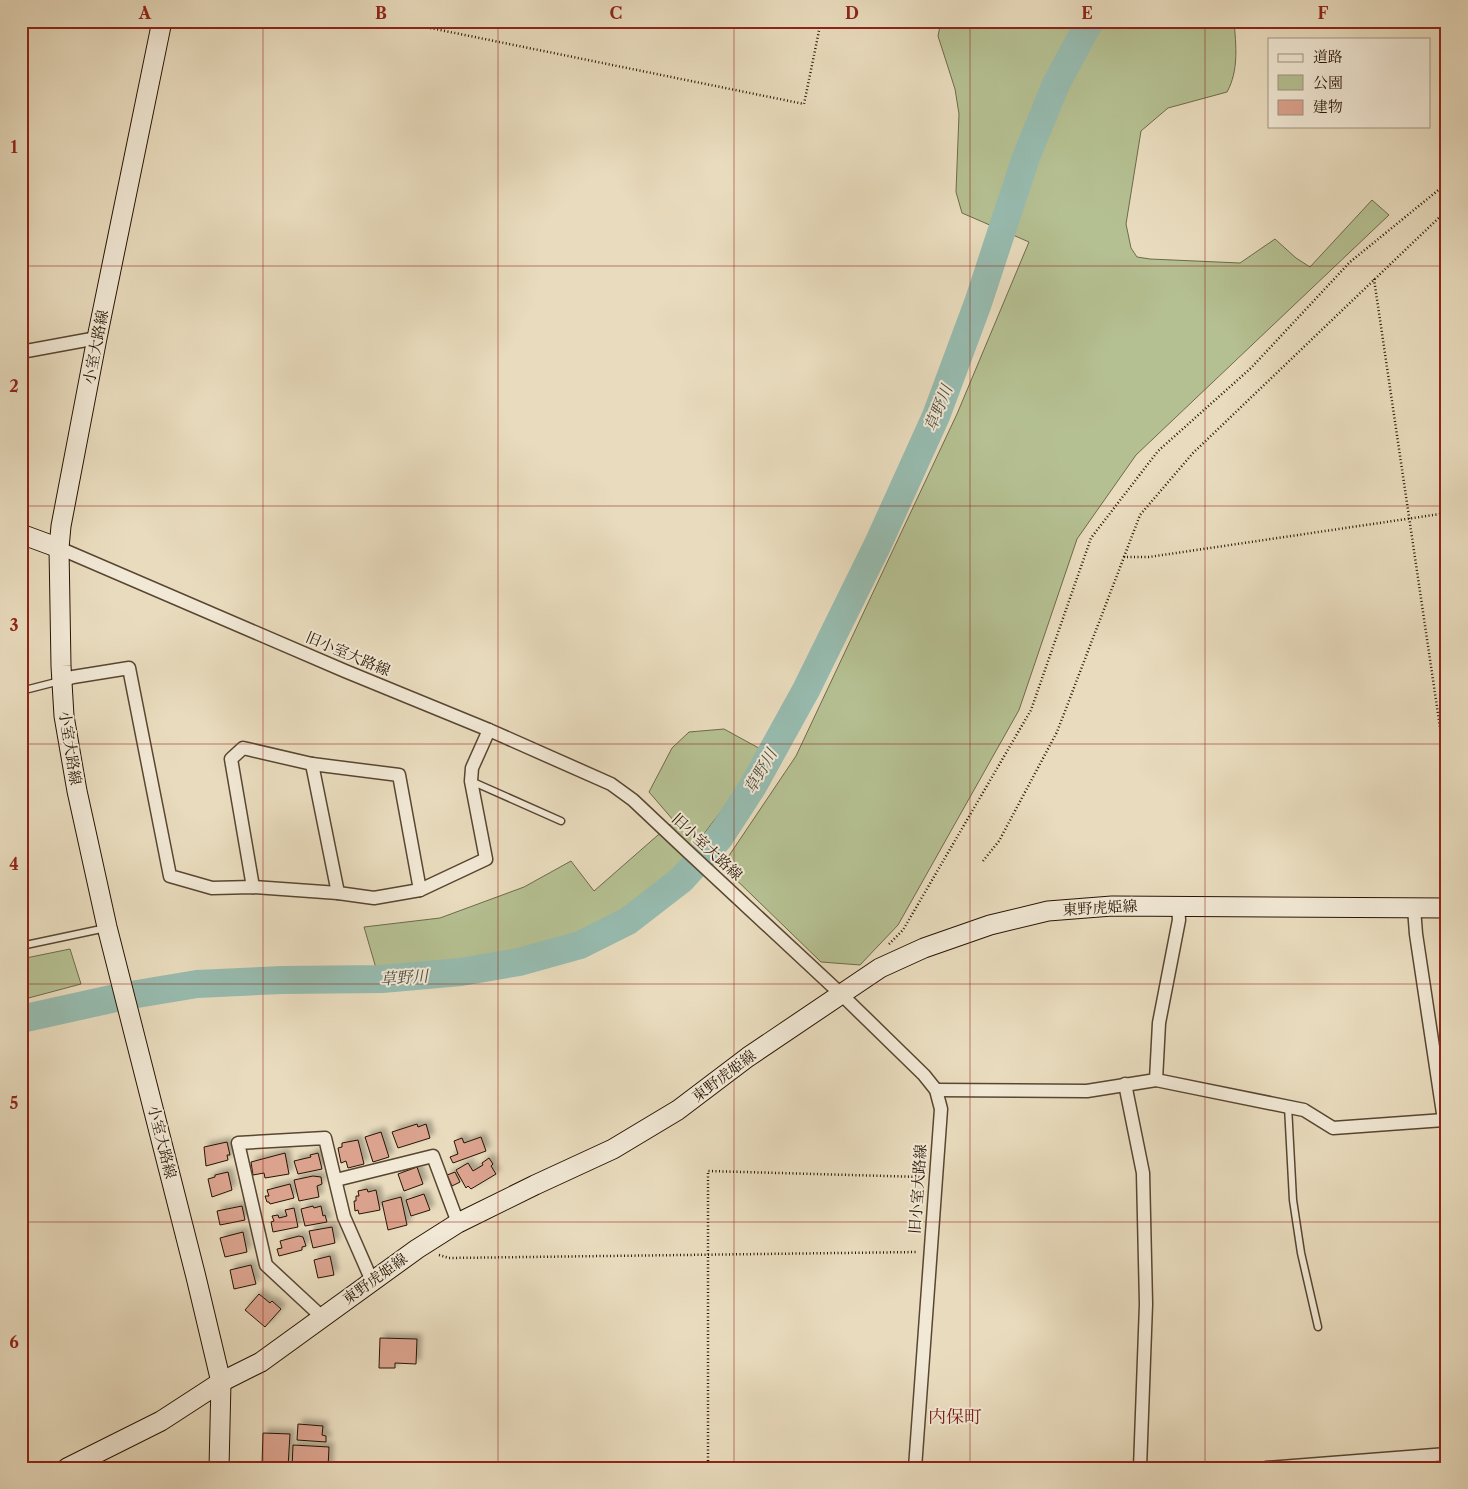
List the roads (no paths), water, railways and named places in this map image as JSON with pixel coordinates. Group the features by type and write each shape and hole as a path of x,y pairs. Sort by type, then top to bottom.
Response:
{"main road":[{"name":"小室大路線","path":"162,21 97,338 61,526 59,548 61,680 64,716 77,791 108,931 221,1382 219,1468"},
{"path":"21,534 59,548"},
{"name":"東野虎姫線","path":"67,1468 161,1421 221,1382 260,1362 417,1249 458,1223 613,1149 678,1110 748,1057 880,968 924,948 990,925 1048,911 1112,906 1447,908"}],"street":[{"path":"21,352 97,338"},
{"name":"旧小室大路線","path":"59,548 336,667 489,730 611,784 633,800 842,995 924,1075 936,1090 940,1109 915,1468"},
{"path":"61,680 129,668 170,876 212,888 253,887 338,893 374,898 420,890 486,859 471,780 472,768 489,730"},
{"path":"253,887 231,759 243,748 312,764 399,775 420,890"},
{"path":"312,764 338,893"},
{"path":"1156,1080 1158,1023 1179,920 1178,906"},
{"path":"936,1090 1087,1091 1156,1080 1304,1110 1333,1128 1445,1123 1416,934 1414,908"},
{"path":"1124,1084 1143,1172 1146,1304 1140,1468"},
{"path":"322,1317 266,1265 238,1143 325,1138 344,1217 372,1281"},
{"path":"336,1180 433,1156 458,1223"},
{"path":"1266,1468 1447,1454"}],"lane":[{"path":"21,691 61,680"},
{"path":"471,780 561,821"},
{"path":"21,946 108,931"},
{"path":"1288,1106 1293,1200 1301,1253 1318,1327"}],"waterway":[{"name":"草野川","path":"21,1019 125,996 197,984 282,980 382,979 461,972 519,962 580,945 628,921 681,880 720,837 753,786 806,690 878,544 936,416 978,303 1026,157 1056,84 1090,21"}],"district":[{"name":"内保町","path":"955,1417"}]}
